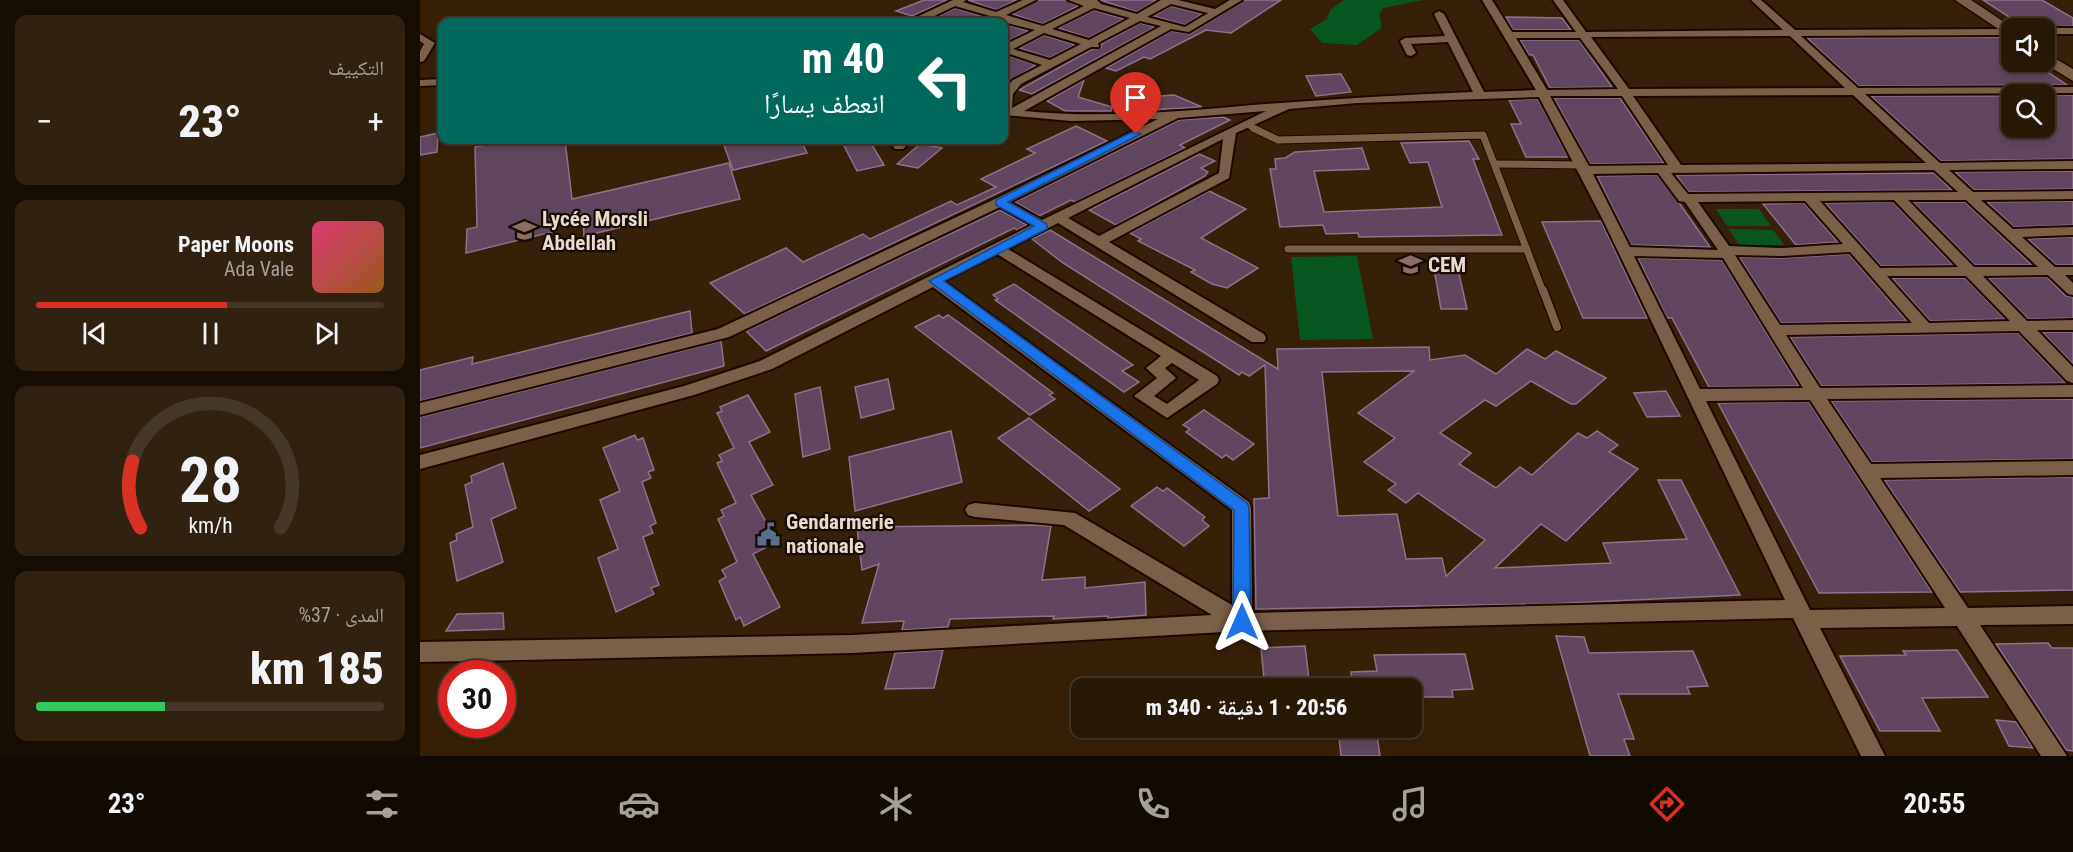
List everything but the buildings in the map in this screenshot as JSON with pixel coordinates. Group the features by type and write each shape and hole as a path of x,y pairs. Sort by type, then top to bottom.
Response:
{"main road":[{"path":"1962,0 2001,25"},
{"path":"2055,64 2073,76"}],"street":[{"path":"992,18 1030,0"},
{"path":"1073,0 1186,30 1236,0"},
{"path":"1008,47 1103,0"},
{"path":"1008,92 1017,82 1169,0 1216,12"},
{"path":"1487,0 1545,93 1625,251 1801,614 1874,756"},
{"path":"1558,0 1626,93 1677,169"},
{"path":"1756,0 2073,291"},
{"path":"920,18 958,2 1004,18"},
{"path":"1439,14 1480,96"},
{"path":"1008,19 1122,52"},
{"path":"1008,106 1122,52 1169,26"},
{"path":"2055,32 2073,31"},
{"path":"1509,35 2001,32"},
{"path":"420,37 430,43 420,59"},
{"path":"1411,53 1405,41 1452,39"},
{"path":"1008,50 1051,64"},
{"path":"420,82 438,82"},
{"path":"1008,107 1074,118 1174,115 1287,106 1545,93 2073,90"},
{"path":"420,462 688,391 766,365 1230,131 1287,106"},
{"path":"420,409 723,333 1000,202 1174,115"},
{"path":"1098,242 1225,175 1230,131"},
{"path":"1582,167 1677,169 2073,165"},
{"path":"1661,169 1684,198 2073,195"},
{"path":"1897,196 2073,377"},
{"path":"1809,197 1926,329"},
{"path":"1689,198 1815,394 2055,756"},
{"path":"1000,202 1043,226"},
{"path":"1059,218 1258,338"},
{"path":"2008,233 2073,231"},
{"path":"1625,251 1783,252 1855,248"},
{"path":"999,249 1172,356 1211,381 1167,412 1142,396 1168,378 1154,368 1172,356"},
{"path":"1876,272 2073,271"},
{"path":"935,281 1242,507 1242,622"},
{"path":"1774,330 2073,325"},
{"path":"1695,395 2073,391"},
{"path":"1868,471 2073,468"},
{"path":"975,510 1068,518 1242,622"},
{"path":"420,652 852,644 1242,622 1801,614 1962,617 2073,615"}],"lane":[{"path":"1247,124 1278,140 1483,135 1557,327"},
{"path":"1495,165 1582,167"},
{"path":"1288,249 1527,249"}],"green space":[{"path":"1344,0 1423,0 1383,8 1379,15 1382,25 1380,29 1357,45 1322,43 1310,29 1327,19 1330,10"},
{"path":"1716,209 1759,209 1771,226 1727,226"},
{"path":"1729,229 1773,230 1784,245 1739,245"},
{"path":"1357,256 1373,339 1300,340 1291,257"}],"place":[{"name":"Lycée Morsli Abdellah","path":"524,231"},
{"name":"CEM","path":"1410,265"},
{"name":"Gendarmerie nationale","path":"768,534"}],"route":[{"path":"1136,134 1000,202 1043,226 935,281 1242,507 1242,622"}]}
